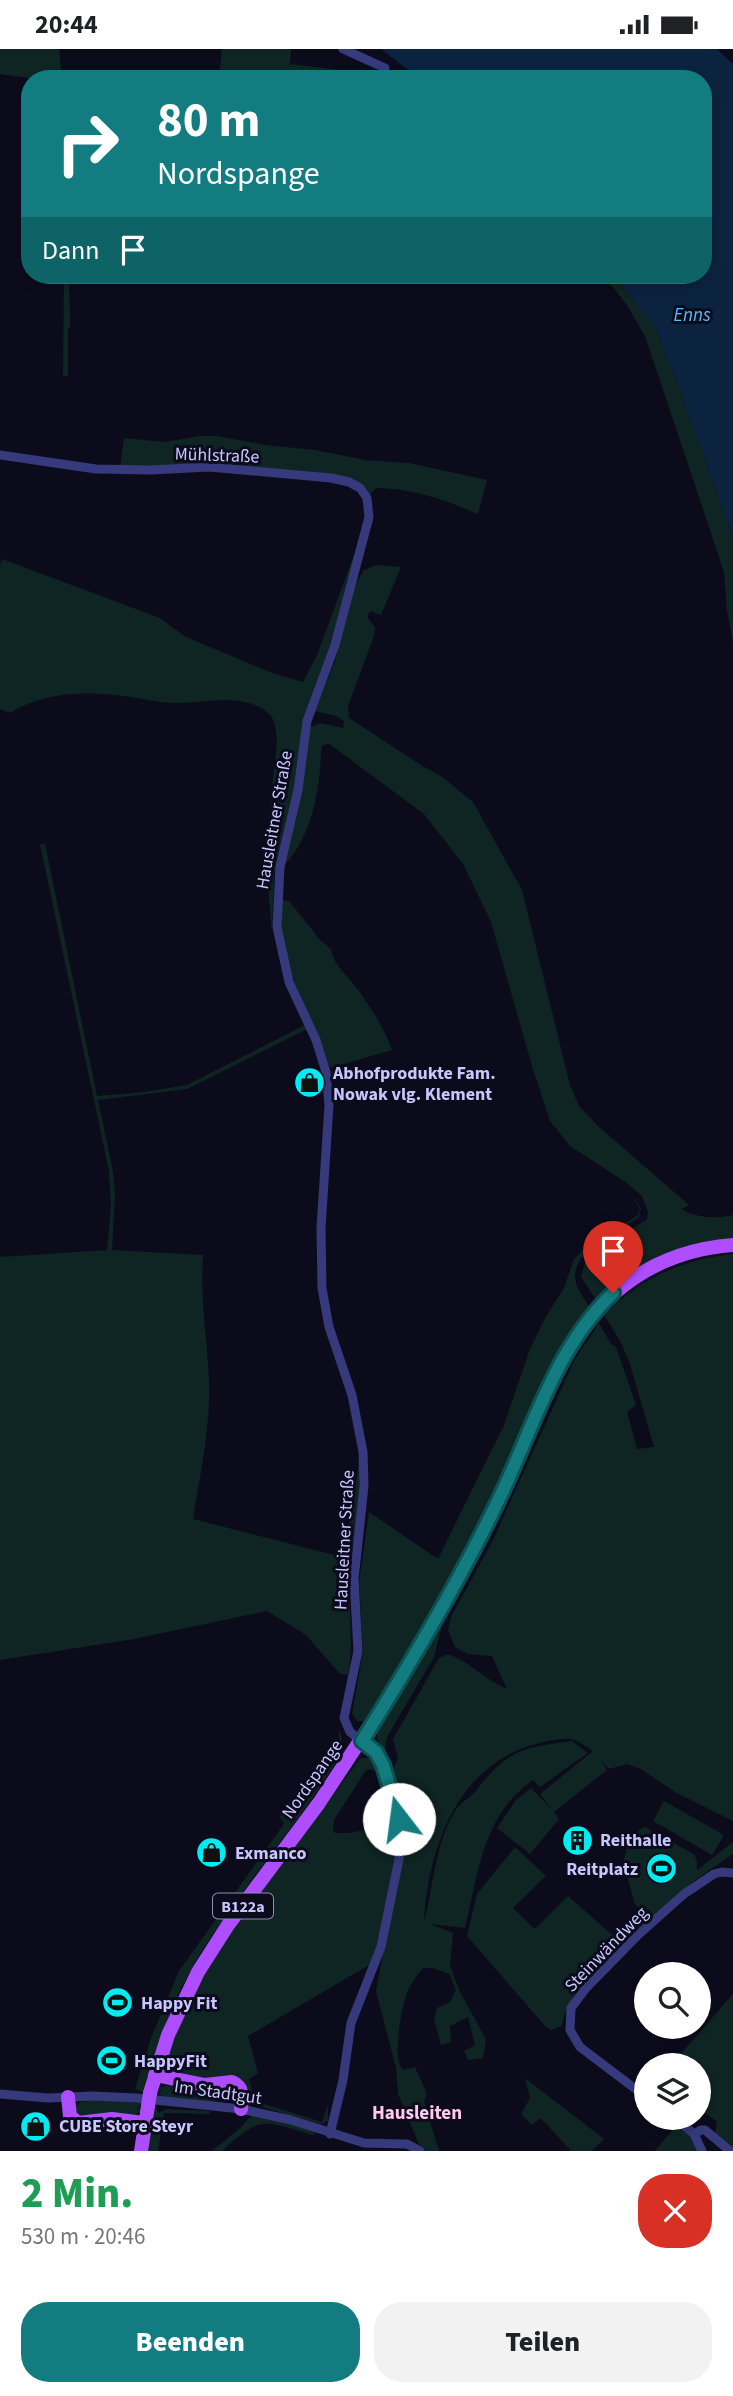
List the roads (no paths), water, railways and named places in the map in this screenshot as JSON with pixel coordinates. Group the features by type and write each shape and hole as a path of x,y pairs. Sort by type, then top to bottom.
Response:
{"main road":[{"name":"Nordspange","path":"141,2151 144,2123 155,2075 176,2015 207,1956 319,1803 405,1673 463,1571 500,1499 563,1357 587,1320 613,1293 661,1262 699,1249 733,1245"},
{"path":"155,2075 205,2085 232,2082 242,2092 241,2109"},
{"path":"68,2097 70,2116 78,2123 112,2119 144,2123"}],"street":[{"path":"343,49 385,68"},
{"name":"Mühlstraße","path":"0,454 96,469 209,467 349,482 360,488 369,504 369,517 360,557"},
{"name":"Hausleitner Straße","path":"330,2134 343,2080 351,2023 381,1947 399,1859 399,1819 376,1752 347,1727 344,1712 358,1651 354,1579 364,1486 363,1452 352,1395 327,1318 320,1268 329,1089 322,1057 285,968 276,915 280,867 298,790 307,720 335,645 360,557"},
{"name":"Steinwändweg","path":"634,2088 580,2047 570,2030 571,2008 586,1987 636,1936 684,1894 714,1874 733,1873"},
{"name":"Im Stadtgut","path":"0,2087 16,2094"},
{"name":"Im Stadtgut","path":"0,2094 136,2098 241,2109 291,2120 330,2134"},
{"path":"689,2130 702,2151"},
{"path":"694,2134 705,2130 730,2151"},
{"path":"330,2134 364,2143 407,2144 420,2151"}],"water":[{"name":"Enns","path":"381,49 717,49 733,64 733,538 654,325 621,284 712,284 712,70 408,70"}],"place":[{"name":"Abhofprodukte Fam. Nowak vlg. Klement","path":"310,1083"},
{"name":"Reithalle","path":"577,1840"},
{"name":"Exmanco","path":"212,1853"},
{"name":"Reitplatz","path":"661,1869"},
{"name":"Happy Fit","path":"118,2003"},
{"name":"HappyFit","path":"111,2061"},
{"name":"CUBE Store Steyr","path":"36,2126"}],"district":[{"name":"Hausleiten","path":"417,2112"}]}
